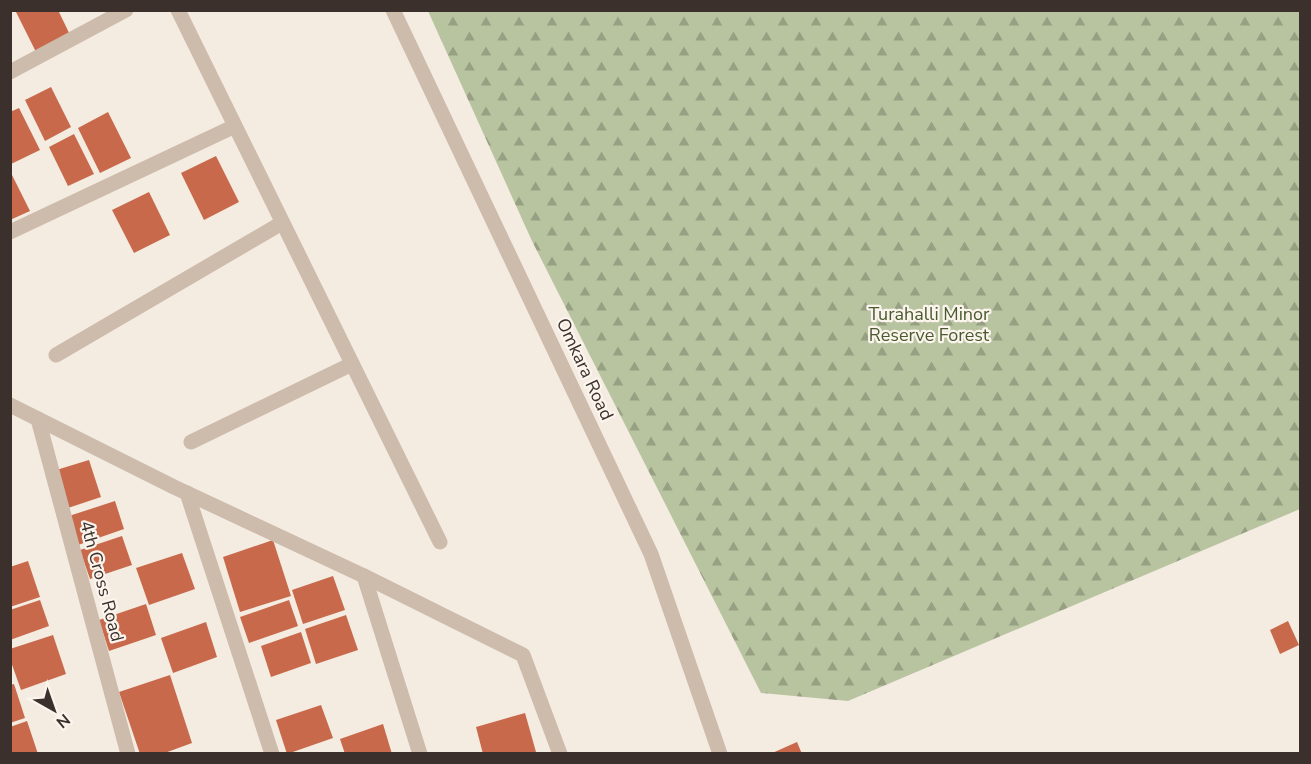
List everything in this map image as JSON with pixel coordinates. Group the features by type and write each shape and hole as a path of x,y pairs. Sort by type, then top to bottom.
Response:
{"street":[{"path":"10,72 126,10"},
{"path":"178,10 440,542"},
{"name":"Omkara Road","path":"393,10 651,554 720,753"},
{"path":"10,232 235,126"},
{"path":"56,355 282,223"},
{"path":"191,442 352,364"},
{"path":"10,405 523,655 560,753"},
{"name":"4th Cross Road","path":"38,419 128,753"},
{"path":"187,493 272,753"},
{"path":"364,576 420,753"}],"green space":[{"name":"Turahalli Minor Reserve Forest","path":"428,11 1300,11 1300,509 848,701 761,693 532,241"}],"building":[{"path":"15,10 58,10 71,37 37,54"},
{"path":"51,87 71,127 45,141 25,100"},
{"path":"19,108 40,150 11,164 10,112"},
{"path":"108,112 131,158 100,173 78,128"},
{"path":"74,134 94,174 68,186 49,147"},
{"path":"216,156 239,202 204,220 181,173"},
{"path":"10,171 30,211 10,220"},
{"path":"149,192 170,235 134,253 112,210"},
{"path":"89,460 101,497 65,509 53,471"},
{"path":"115,501 124,529 78,545 69,516"},
{"path":"122,536 132,565 90,579 80,550"},
{"path":"273,540 291,596 240,612 223,557"},
{"path":"182,553 195,589 149,605 136,568"},
{"path":"28,561 40,597 10,607 10,567"},
{"path":"333,576 345,610 303,624 292,590"},
{"path":"40,600 49,626 10,640 10,610"},
{"path":"289,600 298,626 249,643 240,617"},
{"path":"146,604 156,635 109,651 99,620"},
{"path":"346,615 358,650 316,664 305,629"},
{"path":"1288,621 1299,645 1280,654 1270,630"},
{"path":"206,622 217,657 173,673 161,638"},
{"path":"301,632 311,663 271,677 261,646"},
{"path":"53,635 66,674 21,690 10,659 10,649"},
{"path":"170,675 192,743 162,754 140,754 119,692"},
{"path":"14,684 25,718 10,723 10,685"},
{"path":"321,705 333,738 287,754 276,720"},
{"path":"525,713 536,752 483,754 476,727"},
{"path":"27,721 38,754 10,754 10,727"},
{"path":"383,724 392,754 345,754 340,739"},
{"path":"797,742 802,754 770,754"}]}
